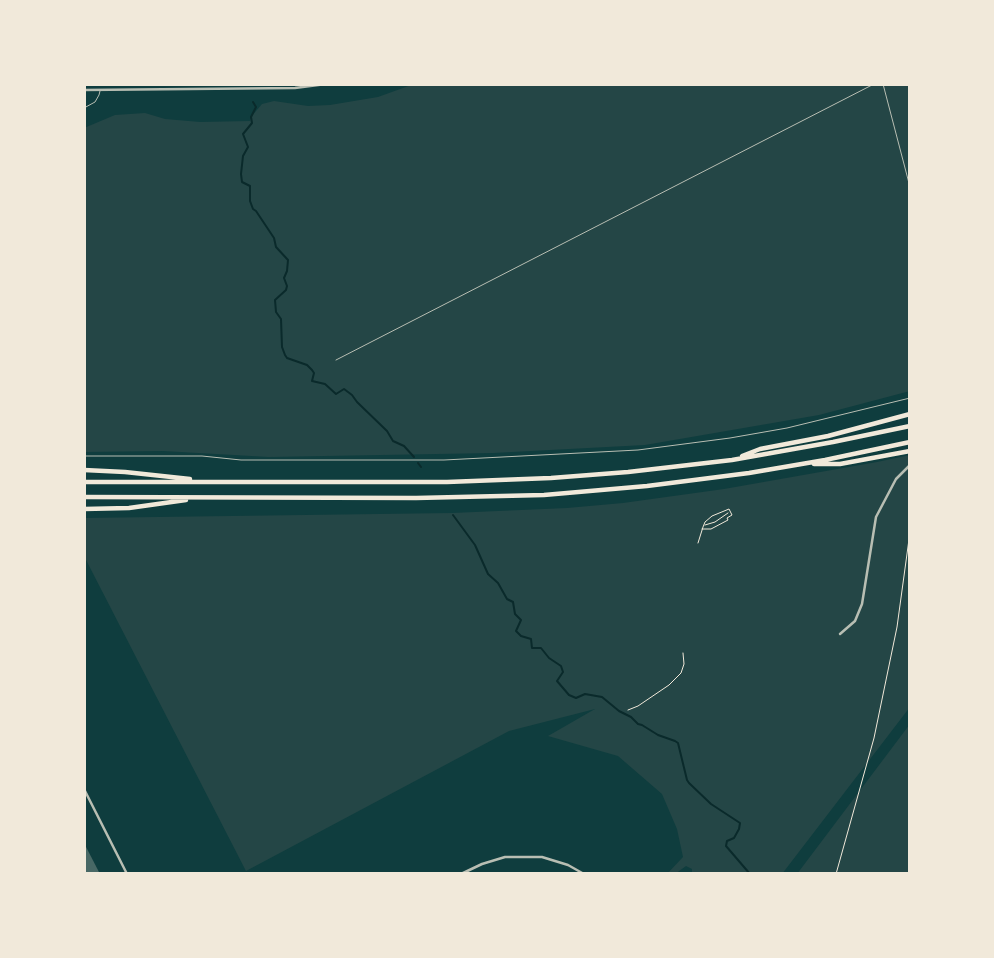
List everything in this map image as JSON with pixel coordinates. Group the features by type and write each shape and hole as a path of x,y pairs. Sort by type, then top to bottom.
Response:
{"highway":[{"path":"732,460 760,449 828,436 910,414"},
{"path":"84,482 499,481 628,472 732,460 910,426"},
{"path":"84,497 430,498 544,495 647,486 799,465 910,442"},
{"path":"799,465 840,464 910,451"},
{"path":"84,470 223,482"},
{"path":"84,509 129,508 212,498"}],"street":[{"path":"84,90 295,88 326,84"},
{"path":"840,634 855,621 863,604 876,517 895,479 910,465"},
{"path":"84,789 127,874"},
{"path":"461,874 505,857 542,858 568,865 584,874"}],"lane":[{"path":"336,360 874,84"},
{"path":"884,84 910,187"},
{"path":"84,108 97,100 100,90"},
{"path":"84,456 202,456 294,461 444,460 638,450 787,428 910,398"}],"path":[{"path":"698,543 704,525 712,516 729,509 730,512"},
{"path":"704,525 715,522 730,512"},
{"path":"702,529 720,525 732,515 730,512"},
{"path":"836,874 874,738 897,627 910,532"},
{"path":"628,710 669,685 681,673 683,653"}],"shaded area":[{"path":"414,84 910,84 910,391 819,415 645,445 493,453 269,457 163,451 84,452 84,128 115,115 145,113 165,119 200,122 250,121 262,104 274,101 308,106 330,105 378,97"},
{"path":"910,455 910,707 782,874 692,874 692,869 686,866 675,874 667,874 683,857 677,829 662,794 618,756 548,736 595,709 509,731 246,871 84,556 84,518 452,513 567,508 724,489"},
{"path":"910,724 910,874 797,874"}],"building":[{"path":"84,843 100,874 87,874 84,869"}],"waterway":[{"path":"253,102 256,107 251,117 252,123 243,134 248,147 243,156 242,182 250,186 253,209 274,238 276,247 288,260 284,278 286,290 275,300 276,312 281,319 285,355 307,365 314,373 312,381 325,384 336,394 344,389 352,395 387,431 393,441 404,446 414,457"},
{"path":"418,463 421,467"},
{"path":"453,515 475,545 488,574 498,583 507,599 513,602 515,614 521,620 516,631 531,639 532,648 541,648 561,666 563,672 557,681 569,695 576,698 585,694 602,697 638,724 678,743 689,783 711,804 740,823 734,838 727,841 726,846 750,874"}]}
